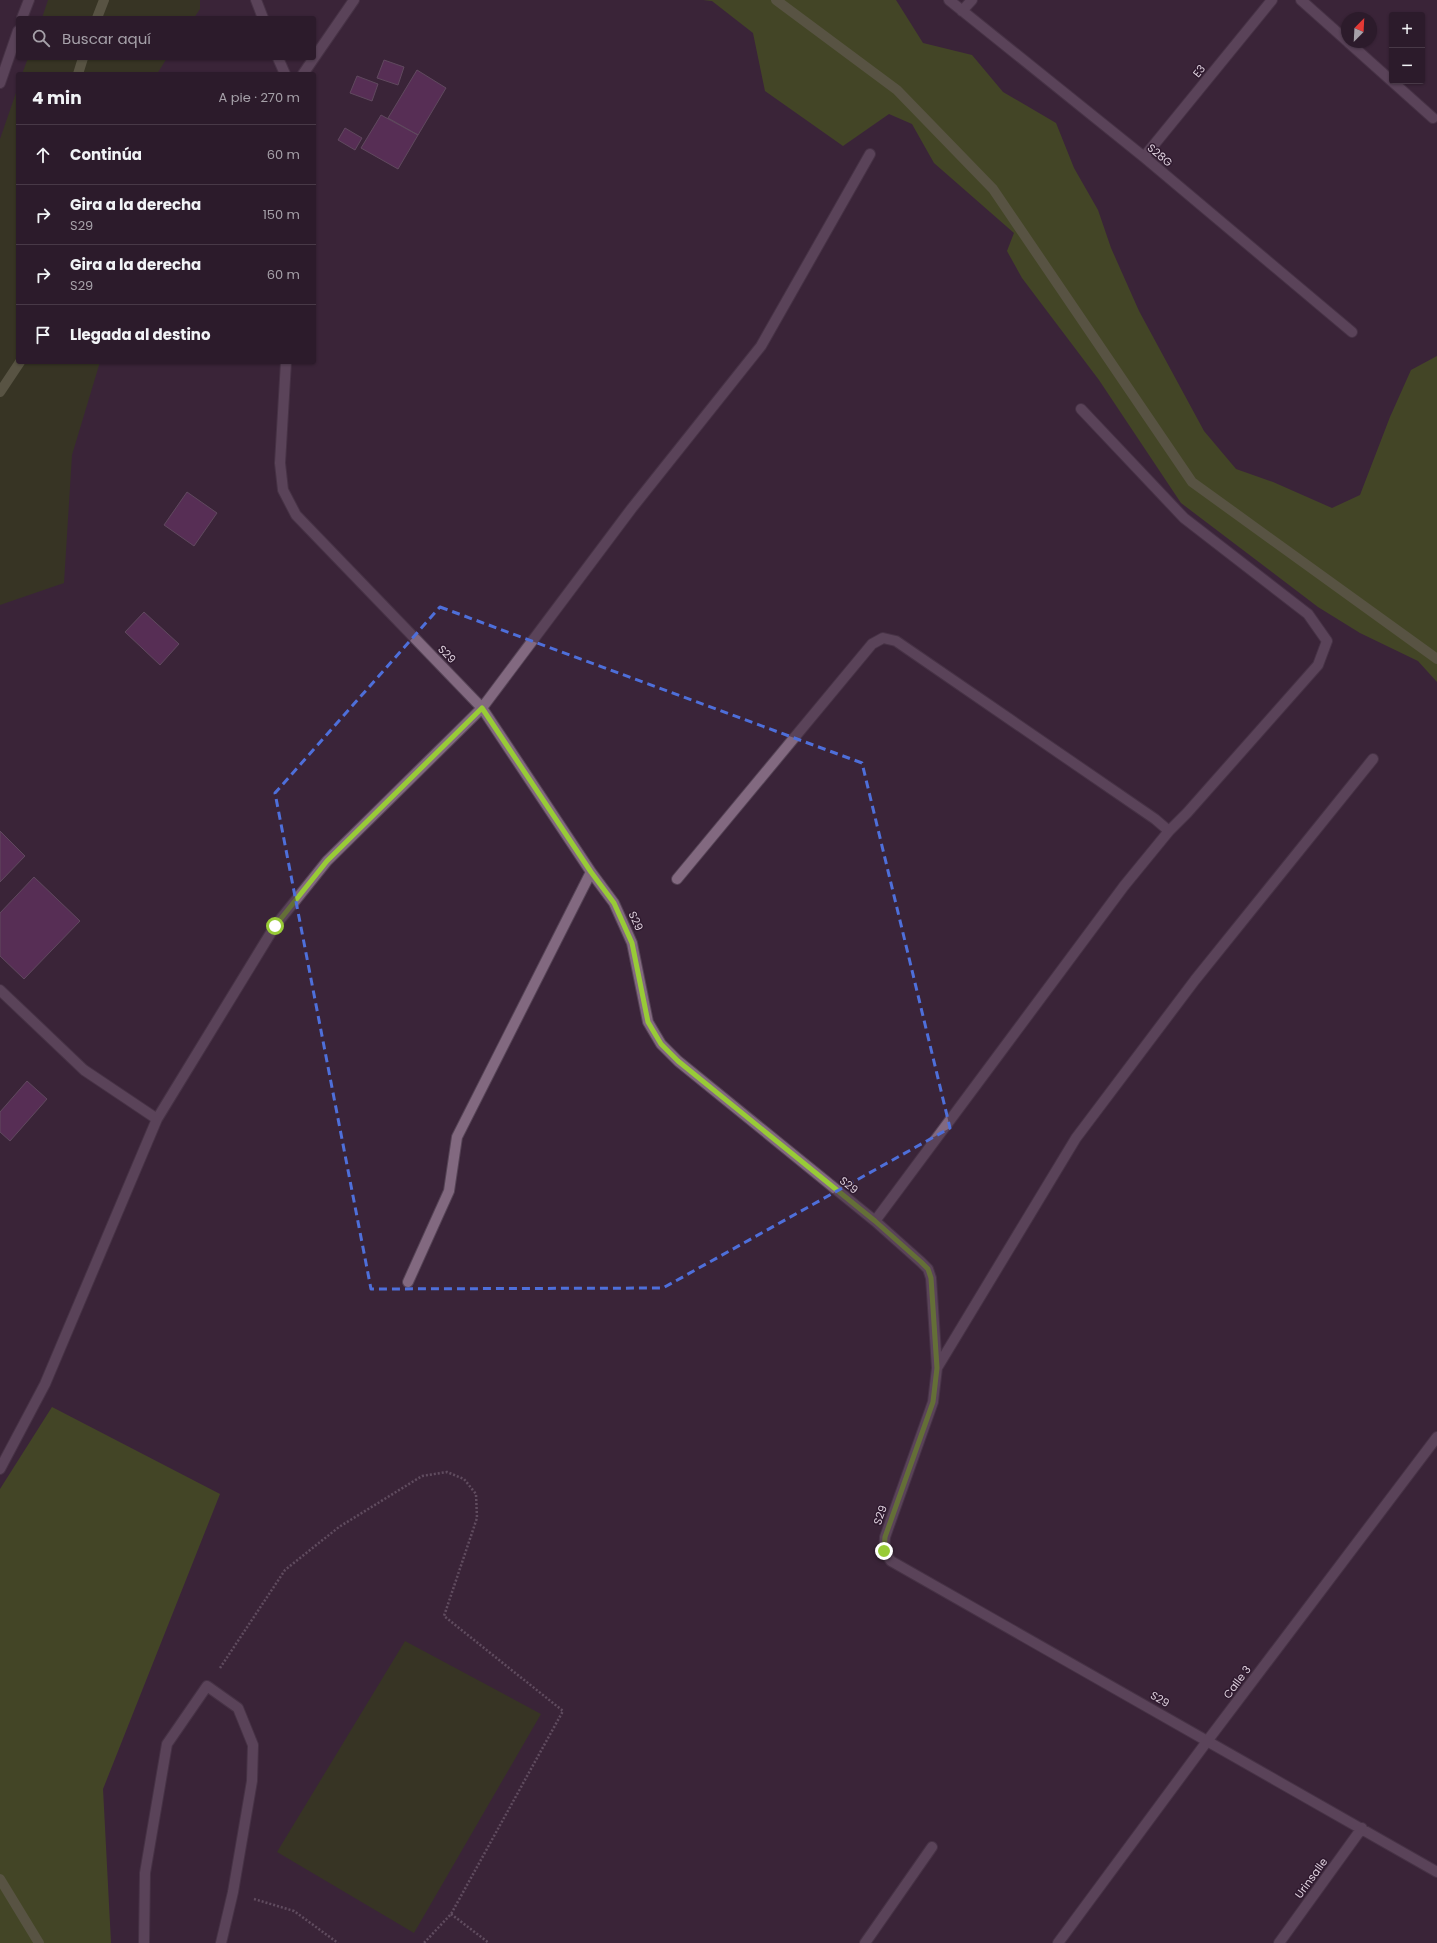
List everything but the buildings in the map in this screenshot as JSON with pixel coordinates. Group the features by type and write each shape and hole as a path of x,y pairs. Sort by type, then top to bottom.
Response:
{"street":[{"path":"23,16 29,0"},
{"path":"256,0 262,16"},
{"path":"316,55 354,0"},
{"name":"S28G","path":"949,0 1144,157 1352,332"},
{"path":"962,11 972,0"},
{"name":"E3","path":"1144,157 1272,0"},
{"path":"1301,0 1341,37"},
{"path":"0,83 16,37"},
{"path":"1354,48 1433,118"},
{"path":"279,60 284,72"},
{"path":"304,72 313,60"},
{"path":"0,1469 45,1384 157,1119 275,926 327,861 482,708 632,508 761,346 870,154"},
{"name":"S29","path":"286,364 280,463 283,490 296,515 482,708 591,872 614,903 632,943 648,1022 661,1044 678,1061 875,1221 928,1269 931,1278 937,1368 933,1402 885,1537 884,1551 887,1556 891,1561 1208,1740 1437,1872"},
{"path":"875,1221 1124,886 1169,830 1187,813 1318,665 1328,641 1308,614 1184,518 1081,409"},
{"path":"677,879 872,644 883,638 896,641 1148,814 1169,830"},
{"path":"937,1368 1076,1138 1195,980 1373,759"},
{"path":"408,1282 449,1191 457,1137 591,872"},
{"path":"0,990 84,1070 157,1119"},
{"name":"Calle 3","path":"1058,1943 1208,1740 1437,1437"},
{"path":"144,1943 145,1873 167,1744 207,1686 238,1708 253,1745 252,1781 233,1892 221,1943"},
{"name":"Urinsalle","path":"1279,1943 1362,1828"},
{"path":"865,1943 932,1847"}],"path":[{"path":"207,1686 285,1570 339,1527 422,1476 447,1472 464,1479 476,1494 477,1518 444,1616 563,1711 451,1914 424,1943"},
{"path":"233,1892 294,1911 338,1943"},
{"path":"451,1914 489,1943"}],"highlighted area":[{"path":"440,607 862,763 950,1128 663,1288 371,1289 275,793"}],"green space":[{"path":"48,0 200,0 200,9 195,16 43,16"},
{"path":"703,0 896,0 923,43 972,55 1003,92 1056,123 1074,168 1098,210 1111,248 1139,311 1204,431 1236,469 1273,482 1332,508 1360,495 1390,417 1411,370 1437,356 1437,682 1418,661 1360,633 1318,607 1181,503 1099,380 1022,278 1007,251 1014,233 934,163 912,124 889,114 843,146 765,91 753,33 712,1"},
{"path":"27,60 166,60 158,72 23,72"},
{"path":"16,93 16,364 99,364 72,455 64,583 0,605 0,139"},
{"path":"52,1407 220,1494 103,1789 111,1943 0,1943 0,1489"},
{"path":"405,1641 541,1714 414,1933 277,1852"}],"waterway":[{"path":"98,16 104,0"},
{"path":"776,0 897,90 993,189 1192,482 1437,659"},
{"path":"79,72 82,60"},
{"path":"0,392 19,364"},
{"path":"0,1879 39,1943"}],"route":[{"path":"275,926 327,861 482,708 591,872 614,903 632,943 648,1022 661,1044 678,1061 875,1221 928,1269 931,1278 937,1368 933,1402 885,1537 884,1551"}]}
